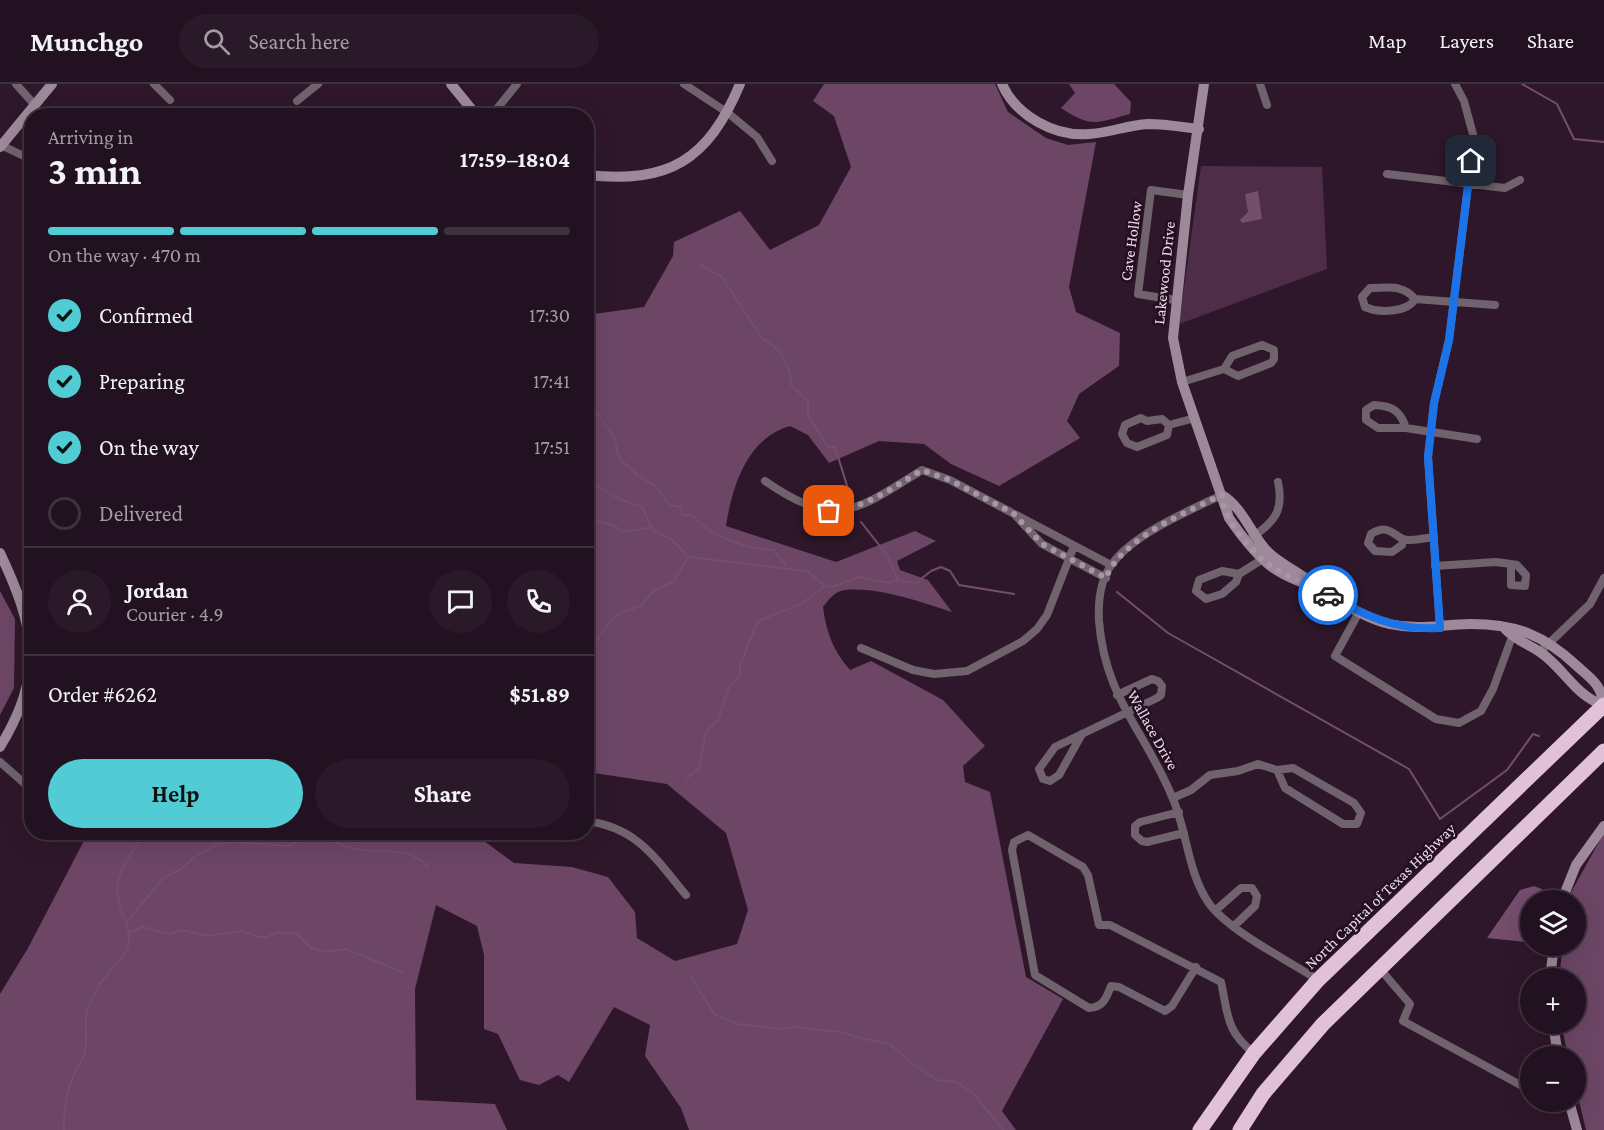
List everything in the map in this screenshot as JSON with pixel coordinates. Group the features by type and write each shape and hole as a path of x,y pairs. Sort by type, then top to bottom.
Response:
{"highway":[{"name":"North Capital of Texas Highway","path":"1200,1130 1254,1053 1318,980 1604,705"},
{"path":"1240,1130 1263,1094 1302,1048 1604,751"}],"street":[{"path":"16,84 33,103"},
{"path":"29,108 52,84"},
{"path":"154,84 170,100"},
{"path":"297,101 318,84"},
{"path":"451,84 470,108"},
{"path":"498,108 517,84"},
{"path":"684,84 728,113 757,137 772,161"},
{"path":"594,176 611,177 649,174 678,165 702,148 728,113 740,84"},
{"path":"1002,84 1017,106 1035,120 1055,130 1090,134 1148,124 1199,129"},
{"name":"Lakewood Drive","path":"1204,84 1175,300 1173,338 1182,382 1222,495 1222,504 1229,518 1278,570 1359,612 1386,623 1413,628 1440,628 1470,624 1509,633 1540,652 1589,701 1604,705 1602,689 1549,642 1517,627 1509,633"},
{"path":"1260,84 1267,105"},
{"path":"1440,628 1428,473 1430,431 1455,302 1474,138 1464,101 1455,84"},
{"path":"24,115 1,146 24,156"},
{"path":"1387,174 1505,188 1520,180"},
{"name":"Cave Hollow","path":"1175,300 1138,294 1151,190 1188,195"},
{"path":"1415,299 1412,305 1402,310 1370,310 1365,307 1362,297 1370,288 1398,287 1406,289 1415,299 1495,305"},
{"path":"1182,382 1224,369 1232,356 1262,345 1272,347 1274,350 1271,363 1238,376 1224,369"},
{"path":"1406,428 1399,411 1393,408 1374,405 1366,410 1366,420 1371,425 1394,430 1406,428 1477,439"},
{"path":"1141,418 1162,419 1169,426 1167,435 1163,439 1137,447 1127,443 1122,434 1127,422 1141,418"},
{"path":"1169,426 1195,418"},
{"path":"765,481 790,499 813,508 829,511 849,510 866,505 922,470 950,480 1111,565"},
{"path":"1249,538 1267,526 1278,512 1282,499 1278,482"},
{"name":"Wallace Drive","path":"1222,495 1178,516 1124,552 1111,565 1100,592 1100,633 1103,653 1125,714 1153,757 1173,798 1199,883 1216,910 1234,926 1318,980"},
{"path":"1013,513 1042,544 1106,578"},
{"path":"1403,539 1434,537"},
{"path":"861,648 924,672 957,674 967,671 1023,641 1037,629 1047,615 1074,546"},
{"path":"0,553 24,607"},
{"path":"1239,574 1222,571 1199,580 1196,587 1198,595 1206,599 1222,594 1236,582 1239,574 1267,556"},
{"path":"1435,566 1496,562 1511,564"},
{"path":"1540,652 1590,604 1604,578"},
{"path":"1359,612 1335,656 1436,719 1459,723 1481,711 1493,689 1509,633"},
{"path":"1082,734 1059,775 1050,781 1043,779 1039,769 1050,750 1082,734 1125,714 1157,698 1161,695 1162,686 1158,681 1152,679 1117,695"},
{"path":"0,747 12,727 24,693"},
{"path":"0,762 24,783"},
{"path":"1173,798 1191,790 1210,775 1238,771 1258,764 1277,770 1289,767 1304,773 1354,803 1361,813 1361,819 1356,824 1343,824 1285,788 1277,770"},
{"path":"1179,812 1140,822 1135,826 1135,835 1147,842 1184,833"},
{"path":"594,821 631,834 647,847 686,896"},
{"path":"1566,890 1576,865 1604,825"},
{"path":"1196,967 1172,1006 1165,1011 1119,987 1111,986 1105,1002 1098,1007 1089,1008 1035,975 1031,965 1012,850 1014,842 1028,835 1083,867 1088,875 1099,925 1110,925 1196,967 1221,982 1228,1015 1237,1041 1254,1053"},
{"path":"1216,910 1241,888 1252,888 1257,896 1255,906 1234,926"},
{"path":"1380,969 1410,1004 1403,1021 1520,1085"},
{"path":"1572,1112 1577,1130"}],"shaded area":[{"path":"824,84 995,84 1008,112 1046,138 1068,145 1096,142 1069,287 1076,312 1120,333 1119,366 1079,394 1067,421 1080,438 999,486 951,464 924,444 879,441 829,463 808,435 790,426 775,432 752,453 732,496 726,526 836,562 915,531 936,541 897,561 900,570 928,580 952,612 900,596 858,590 838,592 823,607 831,640 839,656 850,670 871,661 943,700 985,746 963,766 965,782 990,792 1026,977 1063,999 1002,1111 1016,1130 689,1130 681,1108 645,1056 650,1025 614,1007 569,1082 558,1075 539,1085 520,1080 498,1034 484,1029 484,955 477,926 436,905 415,989 416,1100 495,1104 507,1130 0,1130 0,994 28,948 84,840 483,840 514,863 572,867 608,877 635,912 637,938 675,961 737,944 748,910 726,833 667,784 594,773 594,314 644,307 673,256 674,242 740,211 770,250 819,225 851,167 834,116 813,101"},
{"path":"1069,84 1114,84 1131,102 1130,114 1094,122 1080,119 1061,108 1075,93"},
{"path":"1201,166 1322,167 1327,269 1179,324"},
{"path":"1258,191 1262,219 1242,223 1240,220 1248,212 1245,194"},
{"path":"0,591 15,619 14,688 0,715"},
{"path":"1604,833 1604,1130 1586,1130 1582,1112 1586,1112 1586,1046 1566,1046 1563,1034 1586,1034 1586,968 1560,968 1562,956 1586,956 1586,890 1572,890"},
{"path":"1534,886 1544,890 1520,890"},
{"path":"1520,890 1520,941 1487,938"}],"waterway":[{"path":"1522,84 1557,104 1574,139 1604,142"},
{"path":"700,265 721,276 762,338 779,350 790,372 791,385 808,401 808,415 828,447 835,447 849,492"},
{"path":"594,409 614,437 619,458 638,476 654,485 670,505 681,507 682,515 692,515 708,529 729,540 773,550 786,565"},
{"path":"594,485 619,499 642,507 653,530 671,539 689,557 807,571 825,586 832,587 859,577 888,583 899,580 916,583 931,571 941,567 950,571 959,585 1014,594"},
{"path":"594,520 615,526 623,532 652,527"},
{"path":"861,522 887,555 898,580"},
{"path":"594,643 609,623 622,612 641,606 653,591 673,582 689,557"},
{"path":"687,778 699,768 706,732 718,720 729,687 740,676 740,665 758,621 801,604 825,586"},
{"path":"1117,592 1168,633 1409,769 1440,819 1507,770 1533,734 1539,736"},
{"path":"64,1130 68,1093 86,1047 86,1016 89,1007 102,980 127,950 128,929 120,908 118,882 124,864 141,840"},
{"path":"126,923 163,878 178,871 196,856 218,844 232,842 289,846 303,840"},
{"path":"327,840 355,849 403,853 420,860 428,867"},
{"path":"131,932 142,927 170,934 181,930 208,936 242,931 258,937 267,937 277,932 297,934 310,947 326,952 346,949 402,972"},
{"path":"690,975 714,1014 737,1024 841,1032 890,1044 910,1062 937,1080 956,1082 973,1093 1003,1130"}],"way so far":[{"path":"829,511 849,510 866,505 922,470 950,480 1013,513 1042,544 1106,578 1111,565 1143,538 1178,516 1222,495 1222,504 1241,536 1269,565 1328,595"}],"route":[{"path":"1328,595 1359,612 1386,623 1413,628 1440,628 1428,457 1434,403 1449,340 1455,302 1471,161"}]}
